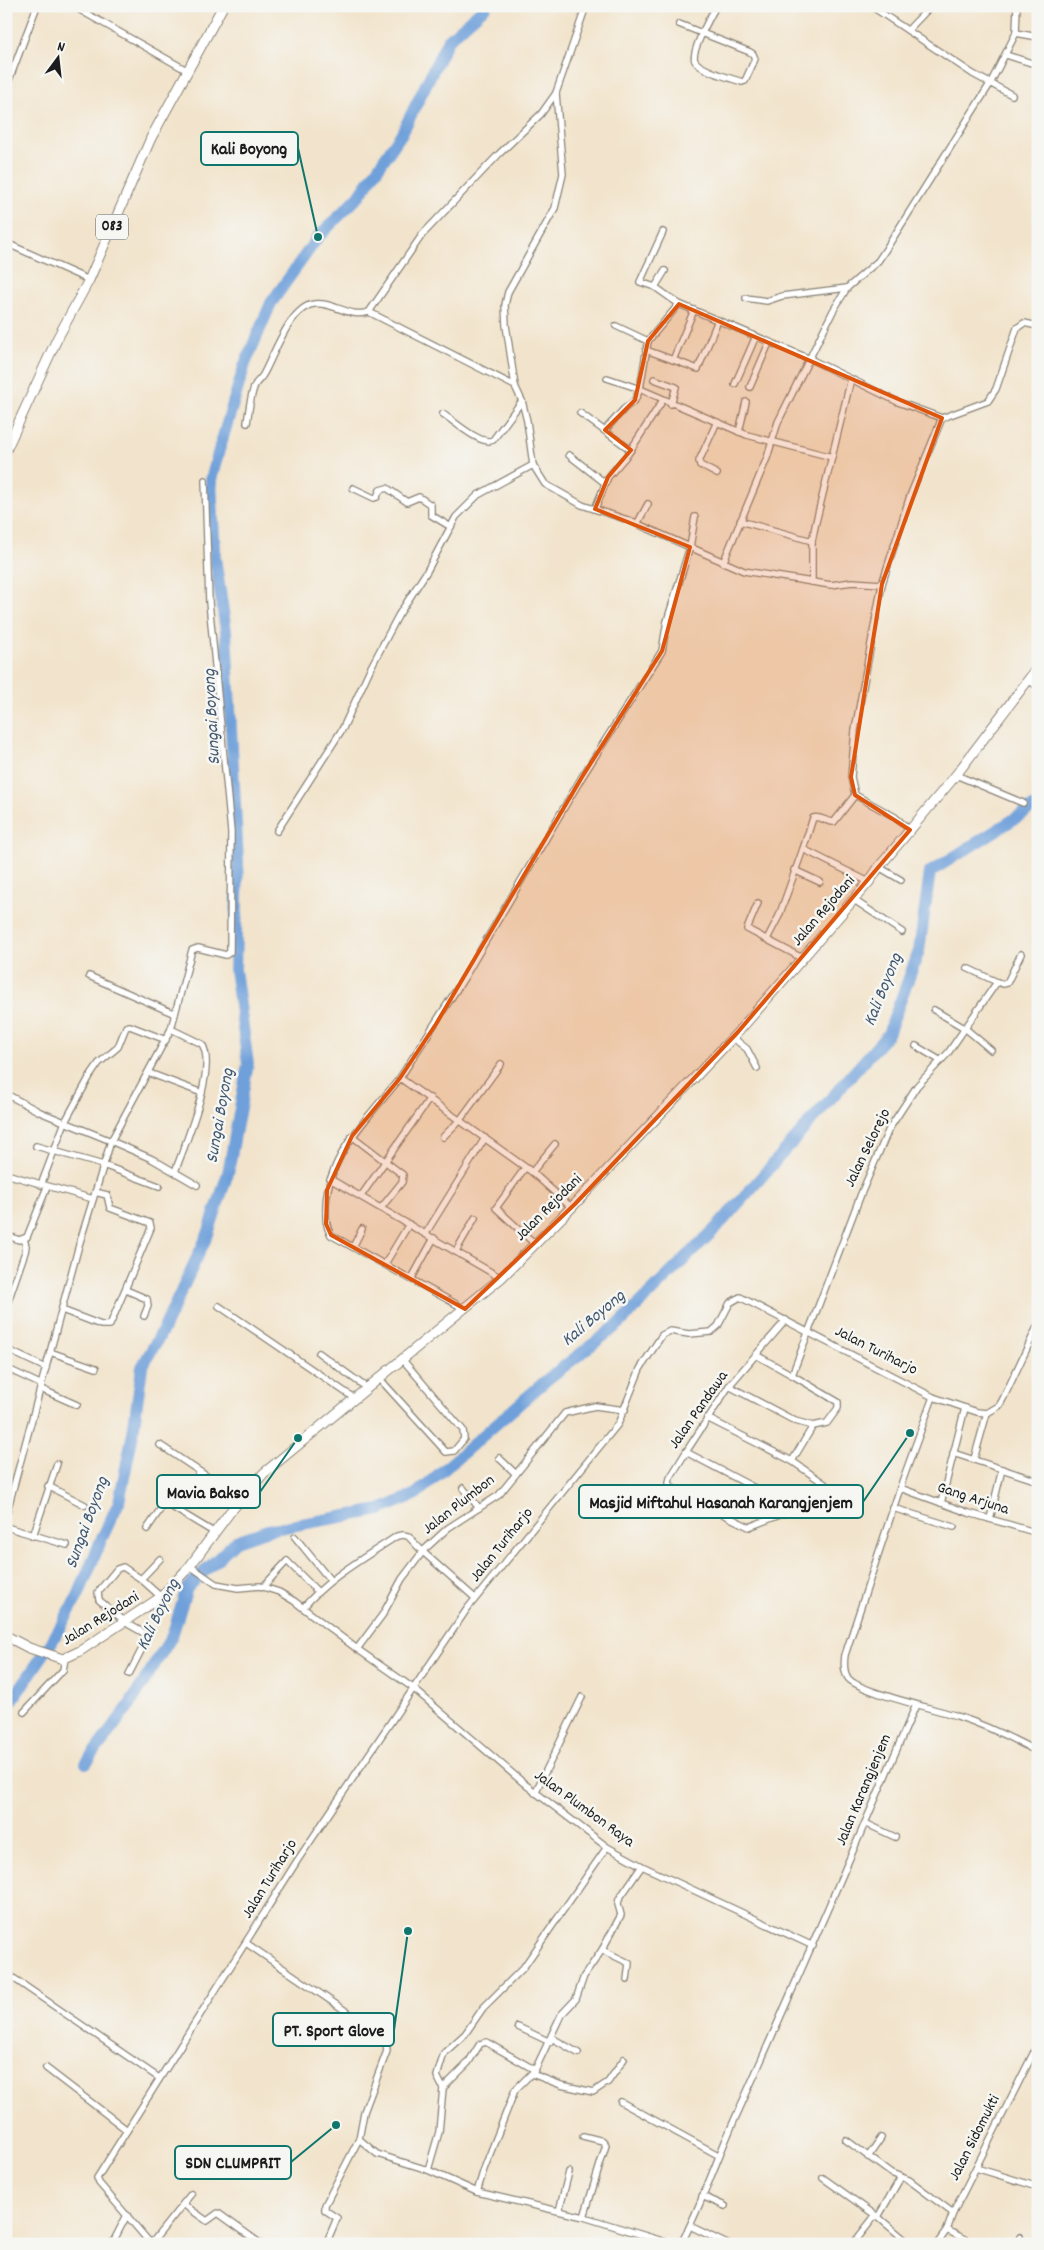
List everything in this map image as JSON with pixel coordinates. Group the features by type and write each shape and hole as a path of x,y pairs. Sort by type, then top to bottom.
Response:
{"main road":[{"name":"083","path":"6,450 57,339 89,280 151,138 223,6"},
{"name":"Jalan Rejodani","path":"6,1636 29,1648 60,1658 125,1622 161,1597 192,1567 241,1498 264,1473 501,1278 746,1023 869,882 879,867 956,775 1038,667"}],"street":[{"path":"6,88 37,6"},
{"path":"73,6 188,71"},
{"path":"247,423 255,385 264,374 281,338 306,306 315,304 325,305 362,315 369,312 422,235 499,154 542,114 556,93 586,6"},
{"path":"679,24 702,33 750,52 756,56 746,81 742,82 702,67 696,62 694,57 702,33 716,6"},
{"path":"871,6 990,84 1012,95"},
{"path":"908,30 931,6"},
{"path":"723,563 767,458 778,422 833,311 847,288 868,271 882,255 990,84 1016,33 1017,6"},
{"path":"1016,33 1038,37"},
{"path":"1006,55 1038,65"},
{"path":"556,93 562,174 555,208 508,292 505,305 515,386 522,401 527,422 533,465 545,484 582,505 637,524 744,572 831,585 852,582 882,584"},
{"path":"663,232 640,282 655,287 679,304 810,358 898,402 942,418 988,401 996,389 1017,328 1024,323 1038,326"},
{"path":"6,244 89,280"},
{"path":"655,287 665,271"},
{"path":"746,298 767,302 782,296 847,288"},
{"path":"605,430 635,400 640,389 648,341 679,304"},
{"path":"673,360 694,310"},
{"path":"369,312 515,386"},
{"path":"646,350 694,369 699,368 718,320"},
{"path":"616,326 648,341"},
{"path":"735,384 756,336"},
{"path":"750,387 770,343"},
{"path":"607,378 640,389 716,424 771,442 832,457"},
{"path":"654,378 676,387 671,404"},
{"path":"812,582 812,541 851,379"},
{"path":"595,509 608,477 631,450 663,400"},
{"path":"444,414 481,440 488,442 493,440 522,401"},
{"path":"739,432 746,402"},
{"path":"580,413 631,450"},
{"path":"910,830 895,817 855,795 850,777 855,730 882,584 910,496 942,418"},
{"path":"716,424 699,461 700,465 717,474"},
{"path":"569,455 605,484"},
{"path":"277,832 343,728 370,669 398,616 428,571 456,517 478,495 533,465"},
{"path":"6,1515 93,1198 111,1141 171,1029 192,950 198,948 226,955 230,952 231,832 209,602 205,480"},
{"path":"353,488 374,498 377,497 380,490 387,488 407,502 419,498 431,505 431,515 451,527"},
{"path":"637,524 648,504"},
{"path":"465,1308 331,1235 327,1229 327,1190 330,1179 352,1136 400,1078 464,978 582,777 662,651 668,621 690,547 695,517"},
{"path":"740,521 812,541"},
{"path":"1029,681 1038,686"},
{"path":"956,775 1023,803"},
{"path":"767,939 779,916 813,818 817,817 834,822 855,795"},
{"path":"803,849 869,882"},
{"path":"879,867 901,880"},
{"path":"794,870 820,882"},
{"path":"854,900 902,932"},
{"path":"758,903 747,927 802,958"},
{"name":"Jalan Selorejo","path":"792,1375 810,1333 861,1194 889,1129 917,1086 941,1061 997,982 1003,984 1007,982 1021,954"},
{"path":"968,968 997,982"},
{"path":"89,976 175,1014"},
{"path":"934,1010 966,1028 992,1050"},
{"path":"6,1235 19,1240 24,1239 30,1231 54,1151 65,1122 90,1076 100,1063 116,1050 126,1027 130,1026 166,1040"},
{"path":"171,1029 202,1044 205,1067 202,1093 175,1172"},
{"path":"735,1035 749,1051 757,1068"},
{"path":"916,1046 941,1061"},
{"path":"443,1137 460,1120 501,1064"},
{"path":"149,1073 202,1093"},
{"path":"400,1078 532,1172 571,1207"},
{"path":"6,1094 40,1112 152,1159 197,1185"},
{"path":"362,1196 430,1098"},
{"path":"352,1136 401,1173 404,1178 381,1208"},
{"path":"426,1234 485,1138"},
{"path":"532,1172 555,1144"},
{"path":"36,1146 103,1165 159,1186"},
{"path":"525,1168 496,1208 535,1244"},
{"path":"6,1174 93,1198"},
{"path":"330,1179 501,1278"},
{"path":"62,1310 101,1325 110,1325 151,1226 150,1223 110,1208 107,1195 95,1192"},
{"path":"456,1251 475,1218"},
{"path":"385,1264 409,1224"},
{"path":"354,1247 362,1229"},
{"path":"412,1278 434,1238"},
{"path":"6,1306 25,1252 24,1239"},
{"path":"126,1290 146,1299 148,1306 144,1316"},
{"name":"Jalan Turiharjo","path":"128,2215 99,2183 97,2178 297,1861 475,1598 608,1437 625,1410 640,1369 662,1335 670,1331 689,1334 711,1332 718,1326 730,1302 736,1298 744,1299 933,1396 965,1408 987,1413"},
{"path":"219,1306 354,1398"},
{"name":"Jalan Pandawa","path":"786,1320 730,1386 707,1418 670,1478 669,1483 675,1491 745,1527 756,1525 795,1509"},
{"path":"974,1459 987,1413 998,1406 1003,1399 1038,1324"},
{"path":"6,1349 46,1368"},
{"path":"50,1352 96,1368"},
{"path":"319,1353 367,1388"},
{"path":"730,1386 795,1421 813,1426 827,1423 838,1408 838,1402 756,1355"},
{"path":"380,1378 446,1452 454,1451 464,1439 463,1430 402,1359"},
{"path":"6,1368 77,1405"},
{"path":"933,1396 893,1508 845,1655 845,1671 852,1681 916,1705 956,1716 1004,1733 1038,1752"},
{"name":"Jalan Plumbon","path":"357,1649 383,1614 402,1578 422,1552 448,1528 499,1495 565,1413 596,1406 625,1410"},
{"path":"942,1503 965,1408"},
{"path":"686,1452 795,1509 827,1486 792,1461 707,1418"},
{"path":"792,1461 813,1426"},
{"path":"160,1446 241,1498"},
{"path":"953,1453 1038,1481"},
{"path":"499,1458 516,1474"},
{"path":"33,1536 48,1486 57,1464"},
{"path":"990,1520 1002,1469"},
{"path":"177,1508 200,1472"},
{"path":"48,1486 85,1505"},
{"path":"463,1488 479,1508"},
{"name":"Gang Arjuna","path":"900,1488 990,1520 1038,1533"},
{"path":"147,1529 164,1504 169,1504 215,1534"},
{"path":"893,1508 954,1527"},
{"path":"6,1527 67,1545"},
{"path":"303,1608 317,1591 330,1580 401,1535 408,1536 422,1552 475,1598"},
{"path":"294,1537 330,1580"},
{"path":"141,1579 160,1559"},
{"path":"192,1567 216,1584 238,1588 263,1587 287,1561 317,1591"},
{"path":"129,1674 145,1643 146,1637 144,1633 125,1622 99,1600 98,1592 120,1567 141,1579 161,1597"},
{"name":"Jalan Plumbon Raya","path":"263,1587 279,1592 303,1608 413,1688 535,1793 607,1846 642,1866 813,1946"},
{"path":"24,1712 62,1670 60,1658"},
{"path":"535,1793 582,1697"},
{"name":"Jalan Karangjenjem","path":"681,2244 718,2155 813,1946 916,1705"},
{"path":"865,1823 895,1837"},
{"path":"428,2170 439,2132 443,2088 437,2076 444,2053 465,2034 483,2008 523,1968 607,1846"},
{"path":"477,2192 515,2090 533,2072 551,2040 561,2015 576,1999 584,1976 602,1950 621,1915 618,1904 619,1899 642,1866"},
{"path":"246,1943 383,2037 387,2051 364,2112 360,2139 326,2200 325,2210 337,2218 326,2244"},
{"path":"602,1950 629,1963 627,1980"},
{"path":"6,1973 159,2078"},
{"path":"518,2027 578,2053"},
{"path":"443,2088 460,2073 483,2041 533,2072 561,2085 593,2092 597,2092 608,2082 624,2059"},
{"name":"Jalan Sidomukti","path":"937,2244 947,2230 953,2214 1038,2044"},
{"path":"46,2068 127,2130"},
{"path":"621,2102 718,2155"},
{"path":"582,2136 603,2141 606,2145 584,2217"},
{"path":"868,2157 881,2138"},
{"path":"360,2139 377,2154 428,2170 477,2192 584,2217 672,2244"},
{"path":"846,2140 891,2174 909,2180 953,2214"},
{"path":"976,2168 1038,2188"},
{"path":"559,2211 569,2172"},
{"path":"853,2244 876,2217 901,2177"},
{"path":"823,2178 910,2244"},
{"path":"112,2244 128,2215 151,2244 191,2194"},
{"path":"702,2196 725,2206"},
{"path":"183,2204 207,2221 218,2213 261,2244"},
{"path":"690,2226 727,2244"},
{"path":"947,2230 974,2244"},
{"path":"1017,2244 1020,2237"}],"highlighted area":[{"path":"679,304 942,418 882,584 851,777 855,795 910,830 738,1032 575,1204 465,1309 331,1235 326,1224 327,1190 352,1136 400,1078 436,1024 582,777 662,651 690,547 595,509 608,477 631,450 605,430 635,400 648,341"}],"waterway":[{"name":"Sungai Boyong","path":"6,1709 50,1645 78,1596 119,1502 133,1433 142,1367 164,1328 208,1234 228,1173 248,1064 235,969 238,862 226,631 215,558 211,480 219,450 245,364 271,303 318,237 359,196 402,133 448,40 486,6"},
{"name":"Kali Boyong","path":"86,1763 129,1706 172,1636 187,1588 236,1541 268,1530 380,1510 416,1494 549,1378 619,1324 719,1225 888,1034 919,951 930,872 1038,804"}],"place":[{"name":"Kali Boyong","path":"318,237"},
{"name":"Masjid Miftahul Hasanah Karangjenjem","path":"910,1433"},
{"name":"Mavia Bakso","path":"298,1438"},
{"name":"PT. Sport Glove","path":"408,1931"},
{"name":"SDN CLUMPRIT","path":"336,2125"}]}
